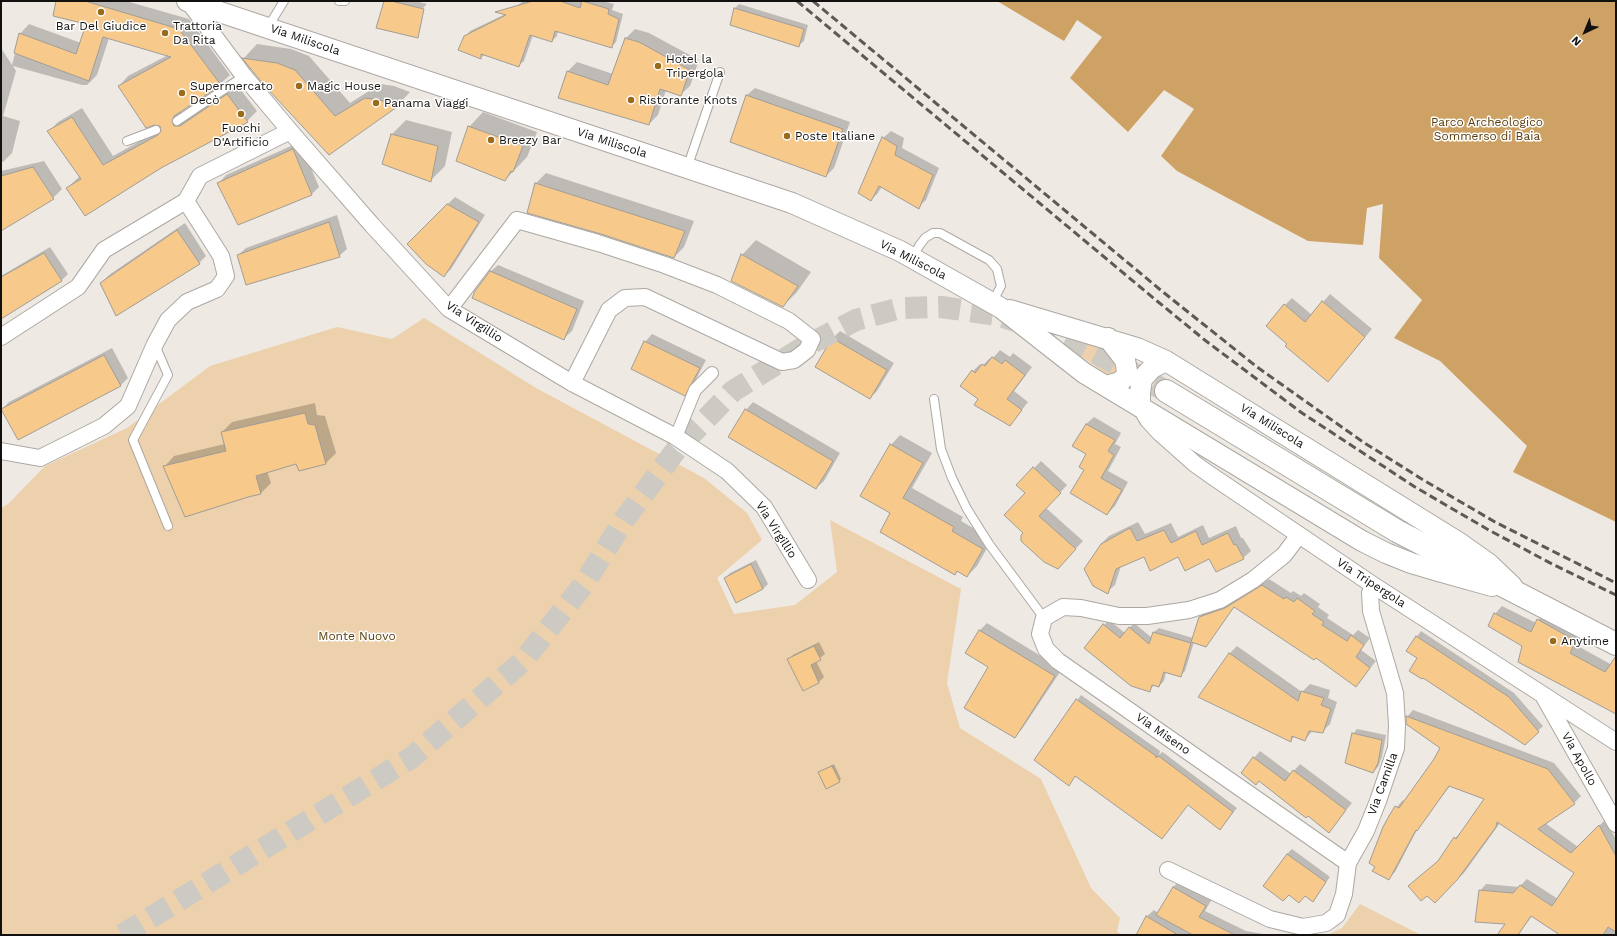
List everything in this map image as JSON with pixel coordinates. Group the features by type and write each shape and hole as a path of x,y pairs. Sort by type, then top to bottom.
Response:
{"main road":[{"name":"Via Miliscola","path":"1166,391 1262,448 1368,514 1424,545 1616,644"}],"street":[{"name":"Via Miliscola","path":"188,1 792,203 913,258 997,305 1084,373 1362,541 1386,553 1438,572 1519,593"},
{"name":"Via Virgillio","path":"188,1 244,76 290,131 372,225 449,309 572,383 676,437 727,471 764,507 808,580"},
{"path":"1,337 78,287 104,250 186,201 200,176 290,131"},
{"path":"1,451 40,458 104,426 128,406 155,344 168,320 186,302 217,289 226,276 221,256 186,201"},
{"path":"449,309 517,220 598,243 665,265 717,286 788,321 812,339 807,350 794,360 782,362 645,296 624,298 609,310 572,383"},
{"name":"Via Miliscola","path":"997,305 1108,338 1137,348 1166,361 1458,542 1488,564 1519,593"},
{"path":"1106,386 1120,382 1126,376 1127,371 1125,360 1108,338"},
{"path":"1140,407 1142,379 1152,368 1166,361"},
{"path":"676,437 695,390 712,373"},
{"name":"Via Tripergola","path":"1140,407 1148,420 1159,432 1195,464 1373,585 1616,742"},
{"path":"1044,618 1063,607 1081,608 1119,616 1147,616 1189,610 1220,600 1253,580 1284,555 1299,535"},
{"name":"Via Camilla","path":"1348,863 1368,825 1396,748 1397,725 1395,693 1371,611 1370,593 1373,585"},
{"name":"Via Miseno","path":"1044,618 1040,634 1046,649 1058,661 1348,863"},
{"name":"Via Apollo","path":"1542,694 1616,824"},
{"path":"1168,870 1270,919 1302,927 1326,923 1337,915 1344,894 1348,863"}],"lane":[{"path":"268,28 284,1"},
{"path":"339,1 345,1"},
{"path":"687,168 720,72"},
{"path":"177,121 244,76"},
{"path":"127,141 156,130"},
{"path":"913,258 925,238 933,233 940,233 989,260 996,269 1001,286 997,305"},
{"path":"155,344 168,375 133,440 168,526"},
{"path":"934,399 941,449 952,478 967,509 989,544 1044,618"}],"green space":[{"name":"Monte Nuovo","path":"424,318 536,388 704,478 747,513 762,540 717,578 734,614 795,605 837,572 830,520 961,589 947,683 960,728 1041,779 1091,888 1120,918 1117,932 1123,935 1,935 1,508 8,504 45,466 127,428 210,366 337,327 392,339"},
{"path":"1070,338 1099,346 1106,350 1121,368 1111,377 1066,346 1066,343"},
{"path":"1360,904 1421,935 1327,935 1342,928"}],"shaded area":[{"name":"Parco Archeologico Sommerso di Baia","path":"997,1 1616,1 1616,522 1513,472 1527,446 1440,361 1394,338 1422,300 1379,258 1383,204 1367,208 1363,245 1308,241 1177,171 1161,156 1194,109 1164,90 1128,132 1070,78 1102,37 1077,20 1064,41"}],"building":[{"path":"56,1 85,1 179,29 221,85 174,116 172,121 174,126 180,126 227,94 248,122 161,168 85,216 66,188 81,179 47,131 72,117 103,165 158,135 161,131 160,126 154,125 146,128 118,86 171,57 103,37 89,81 14,53 19,33 76,54 86,24 53,16"},
{"path":"384,1 391,1 424,9 418,38 376,28"},
{"path":"533,1 560,1 580,8 582,1 609,9 608,14 619,19 612,48 555,31 552,42 530,35 519,67 481,54 481,59 458,50 464,36 506,15 495,12"},
{"path":"734,8 804,29 799,47 730,25"},
{"path":"625,38 639,42 690,70 681,96 660,89 649,125 558,98 567,71 608,85"},
{"path":"242,58 277,63 295,70 335,116 365,98 380,100 397,107 329,155 263,84"},
{"name":"Poste Italiane","path":"746,95 843,129 826,177 730,142"},
{"path":"468,126 523,146 513,172 511,171 505,181 456,161"},
{"path":"391,134 438,146 431,182 382,164"},
{"path":"882,137 897,146 895,155 933,175 919,209 879,186 871,201 858,193"},
{"path":"293,149 312,195 238,225 217,183"},
{"path":"33,167 54,199 1,231 1,176"},
{"path":"535,183 685,231 674,258 601,234 527,213"},
{"path":"447,204 479,222 444,277 426,264 407,244"},
{"path":"329,222 340,257 246,285 237,255"},
{"path":"177,230 200,264 116,316 100,283"},
{"path":"44,253 62,281 1,319 1,277"},
{"path":"741,254 798,286 783,307 731,281"},
{"path":"490,271 577,309 564,340 472,298 475,291"},
{"path":"1322,301 1365,337 1328,382 1285,346 1287,344 1266,326 1284,304 1305,322"},
{"path":"832,338 887,370 870,399 815,367"},
{"path":"644,341 700,368 685,396 631,369"},
{"path":"104,355 121,386 18,440 1,409"},
{"path":"992,357 1002,364 1005,360 1025,375 1007,399 1022,410 1010,426 974,405 978,399 960,386 972,370 975,373 982,364 985,366"},
{"path":"745,409 833,461 816,489 728,437"},
{"path":"305,413 308,424 315,425 326,464 299,471 296,464 256,476 261,494 185,517 163,466 226,451 221,432"},
{"path":"1086,424 1115,440 1108,451 1114,455 1101,478 1122,490 1107,515 1070,493 1084,470 1079,467 1086,454 1072,446"},
{"path":"890,444 923,463 903,498 954,527 952,531 983,549 967,577 957,571 955,575 880,532 890,513 860,496"},
{"path":"1033,467 1061,493 1039,516 1076,549 1058,569 1044,562 1021,541 1021,535 1023,533 1004,515 1025,493 1016,485"},
{"path":"1130,528 1137,541 1164,530 1171,543 1196,531 1202,545 1228,533 1244,559 1216,572 1209,559 1185,571 1178,557 1150,571 1144,557 1116,569 1108,594 1093,586 1084,569 1101,544"},
{"path":"751,564 763,589 736,603 724,578"},
{"path":"1262,585 1284,599 1286,597 1294,602 1297,598 1315,611 1312,614 1324,622 1322,625 1347,641 1351,635 1364,645 1356,657 1370,668 1356,687 1316,658 1314,660 1234,607 1206,647 1191,642 1199,617 1225,608"},
{"path":"1494,613 1531,632 1537,619 1576,641 1570,653 1605,672 1616,656 1616,714 1518,662 1522,646 1488,626"},
{"path":"1103,624 1120,638 1129,627 1149,644 1153,632 1191,643 1181,677 1164,672 1159,687 1152,685 1150,692 1131,686 1084,648"},
{"path":"979,630 1055,676 1015,738 964,708 988,667 965,653"},
{"path":"1416,636 1509,697 1539,732 1525,745 1423,678 1422,679 1409,671 1417,658 1406,651"},
{"path":"814,646 821,660 811,665 819,683 803,691 787,659"},
{"path":"1229,653 1298,701 1301,691 1324,698 1321,705 1331,709 1323,733 1309,731 1305,741 1292,736 1291,742 1198,697"},
{"path":"1076,699 1156,756 1156,758 1157,756 1160,757 1233,812 1220,830 1188,805 1162,839 1075,776 1069,786 1034,760"},
{"path":"1406,716 1548,769 1575,804 1538,829 1571,853 1599,825 1616,856 1616,932 1608,927 1603,935 1560,935 1531,916 1518,935 1497,935 1505,924 1475,922 1479,890 1513,893 1520,885 1552,906 1574,873 1497,822 1496,827 1457,880 1435,903 1427,896 1421,901 1408,886 1438,861 1454,837 1456,839 1484,799 1449,786 1417,831 1416,830 1389,880 1372,871 1375,867 1369,863 1383,827 1389,816 1395,806 1399,808 1434,759 1440,748 1406,724"},
{"path":"1352,733 1382,740 1378,763 1373,773 1345,763"},
{"path":"1253,757 1285,781 1293,770 1346,810 1329,833 1308,816 1306,818 1259,781 1256,785 1241,773"},
{"path":"832,766 840,782 826,789 818,772"},
{"path":"1287,854 1326,882 1313,902 1305,896 1299,903 1289,895 1283,901 1263,886"},
{"path":"1173,887 1206,906 1199,917 1235,935 1193,935 1156,915"},
{"path":"1146,916 1178,935 1136,935"}],"tunnel":[{"path":"122,935 411,758 523,661 584,584 624,520 676,450 733,391 802,348 856,320 901,308 941,307 997,315 1047,331 1100,355 1166,391"}],"railway":[{"path":"797,1 1206,341 1302,413 1415,487 1487,529 1552,564 1616,595"},
{"path":"813,1 1163,292 1257,367 1363,442 1425,481 1495,522 1616,583"}],"place":[{"name":"Bar Del Giudice","path":"101,12"},
{"name":"Trattoria Da Rita","path":"165,33"},
{"name":"Hotel la Tripergola","path":"658,66"},
{"name":"Magic House","path":"299,86"},
{"name":"Supermercato Decò","path":"182,93"},
{"name":"Ristorante Knots","path":"631,100"},
{"name":"Panama Viaggi","path":"376,103"},
{"name":"Fuochi D'Artificio","path":"241,114"},
{"name":"Poste Italiane","path":"787,136"},
{"name":"Breezy Bar","path":"491,140"},
{"name":"Anytime","path":"1553,641"}]}
